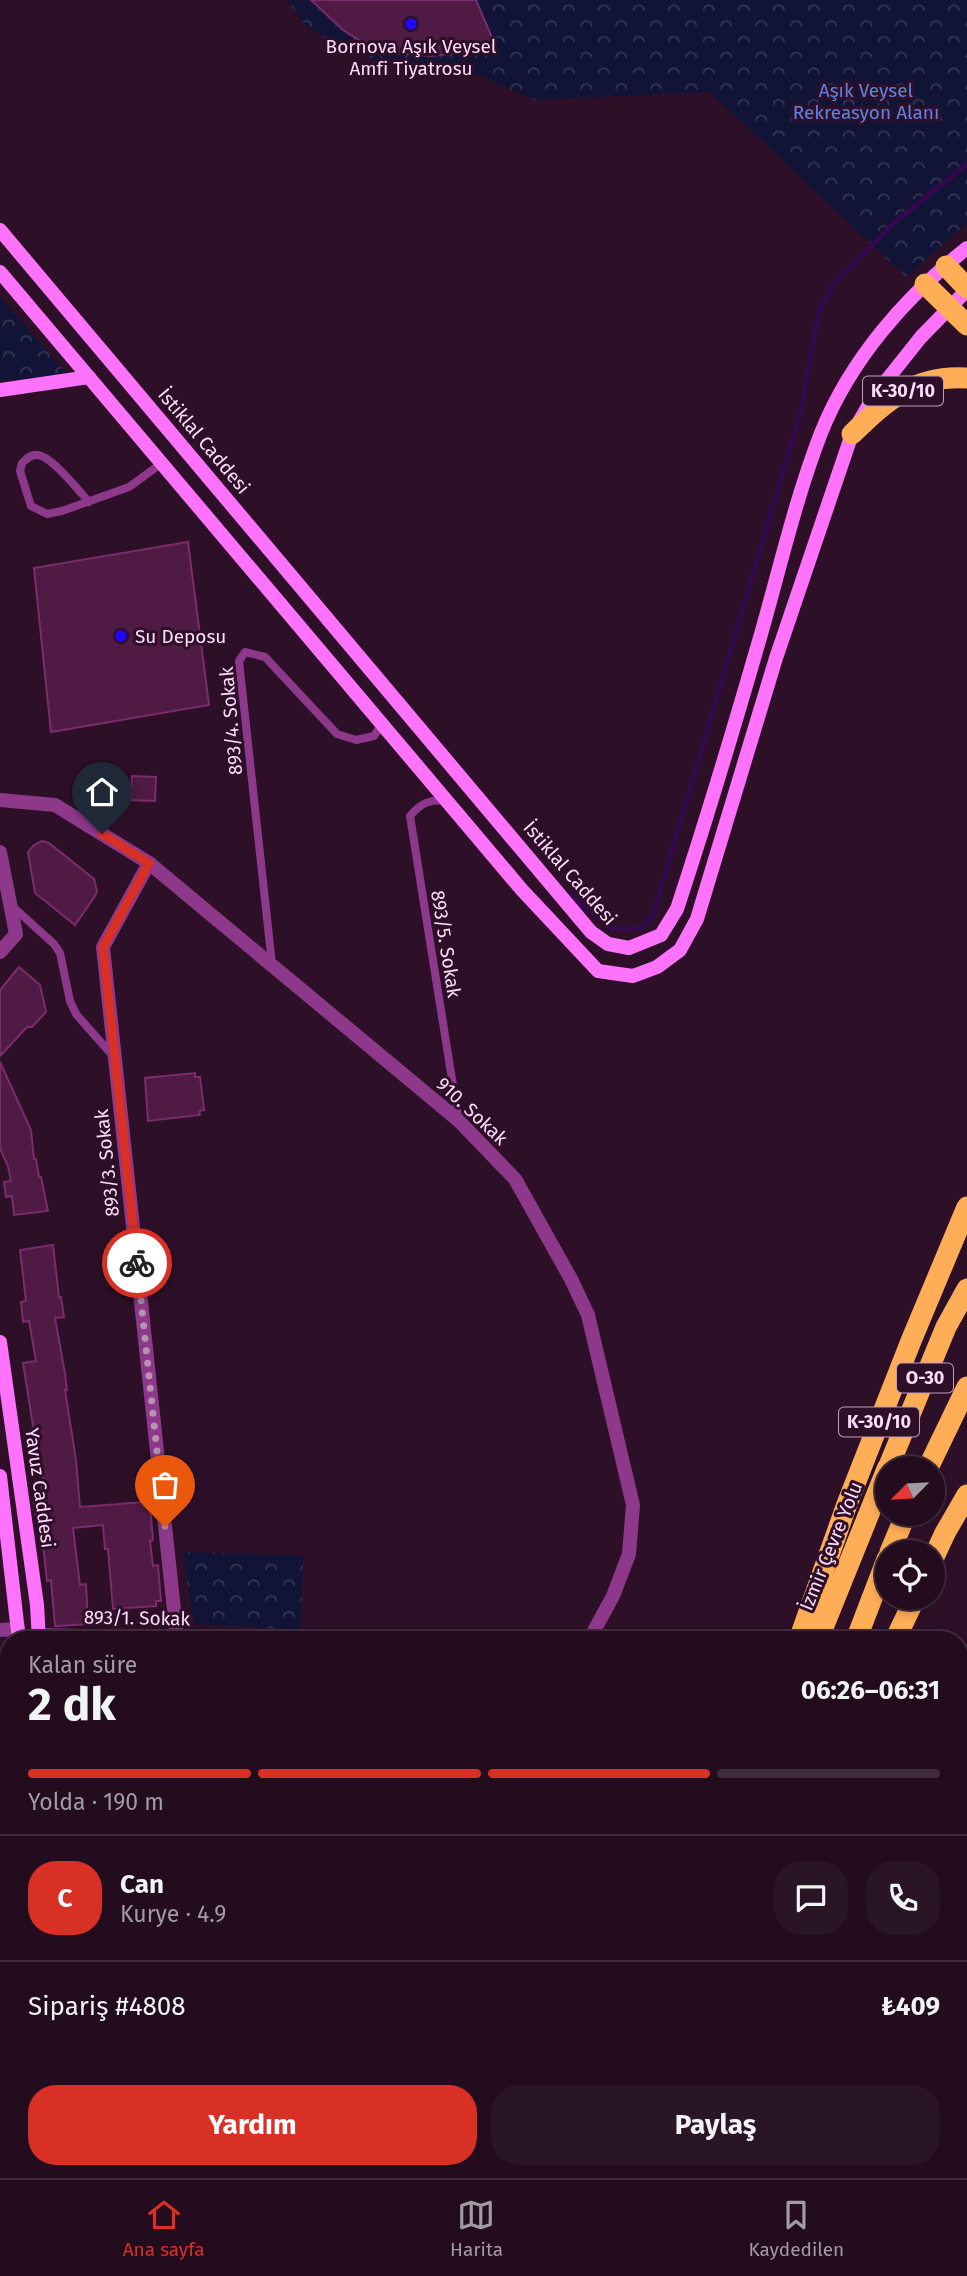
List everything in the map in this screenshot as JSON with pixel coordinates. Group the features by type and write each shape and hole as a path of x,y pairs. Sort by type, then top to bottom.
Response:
{"highway":[{"path":"946,266 967,289"},
{"path":"925,284 967,326"},
{"name":"K-30/10","path":"852,434 899,393 944,377 967,378"},
{"name":"K-30/10","path":"802,1631 847,1504 967,1207"},
{"name":"İzmir Çevre Yolu","path":"892,1456 946,1327 967,1289"},
{"name":"O-30","path":"934,1456 967,1387"},
{"path":"942,1540 967,1495"},
{"name":"İzmir Çevre Yolu","path":"822,1631 875,1499"},
{"path":"859,1631 875,1590"},
{"path":"899,1631 909,1610"}],"main road":[{"name":"İstiklal Caddesi","path":"0,230 591,932 608,944 629,948 661,935 677,909 799,499 822,432 845,386 871,345 925,284 967,248"},
{"path":"0,272 522,890 598,971 633,976 657,967 680,950 697,919 776,657 852,434 874,396 921,337 967,289"},
{"path":"0,390 89,377"},
{"name":"Yavuz Caddesi","path":"0,1342 39,1631"},
{"name":"Yavuz Caddesi","path":"0,1476 18,1631"}],"street":[{"name":"910. Sokak","path":"0,800 55,805 149,863 458,1120 515,1179 588,1315 633,1505 629,1554 613,1595 594,1631"},
{"path":"0,852 16,934 0,952"},
{"name":"893/3. Sokak","path":"149,863 103,947 176,1631"}],"lane":[{"path":"89,502 48,459 39,454 22,463 20,471 31,506 47,514 89,502 129,487 162,463"},
{"name":"893/4. Sokak","path":"272,965 239,661 245,652 265,657 337,734 356,740 374,736 382,724"},
{"name":"893/5. Sokak","path":"447,801 435,800 419,804 410,816 458,1120"},
{"path":"10,905 54,944 60,953 70,1001 76,1014 115,1058"}],"green space":[{"name":"Aşık Veysel Rekreasyon Alanı","path":"287,0 967,0 967,223 906,277 710,92 534,100 479,75 389,65 344,49 306,26"},
{"path":"0,297 67,374 0,381"},
{"path":"183,1552 303,1555 301,1630 194,1624"}],"building":[{"name":"Bornova Aşık Veysel Amfi Tiyatrosu","path":"311,0 476,0 493,40 450,54 431,56 394,53 359,40 343,30"},
{"name":"Su Deposu","path":"188,542 209,705 51,732 34,568"},
{"path":"132,776 156,777 155,801 131,800"},
{"path":"42,841 49,843 94,879 97,891 95,896 75,925 35,893 28,852"},
{"path":"19,967 40,985 46,1012 32,1027 27,1027 0,1056 0,990"},
{"path":"0,1062 31,1130 34,1159 48,1211 14,1215 12,1196 6,1197 4,1182 11,1181 0,1149"},
{"path":"195,1073 195,1077 200,1077 204,1110 199,1111 200,1115 148,1121 145,1078"},
{"path":"53,1245 64,1317 55,1318 65,1374 80,1507 145,1502 145,1506 150,1505 153,1540 150,1541 153,1566 158,1565 161,1601 156,1601 156,1606 113,1609 108,1549 105,1549 103,1525 73,1528 80,1585 86,1584 88,1624 58,1626 55,1626 51,1580 47,1581 40,1517 36,1518 33,1500 43,1499 41,1483 44,1482 23,1363 36,1361 29,1321 23,1322 21,1302 26,1301 20,1250"}],"waterway":[{"path":"570,895 611,929 639,928 652,918 800,414 819,311 832,286 895,222 967,164"}],"way so far":[{"path":"137,1263 165,1527"}],"place":[{"name":"Bornova Aşık Veysel Amfi Tiyatrosu","path":"411,24"},
{"name":"Su Deposu","path":"121,636"}],"route":[{"path":"102,834 149,863 103,947 137,1263"}]}
